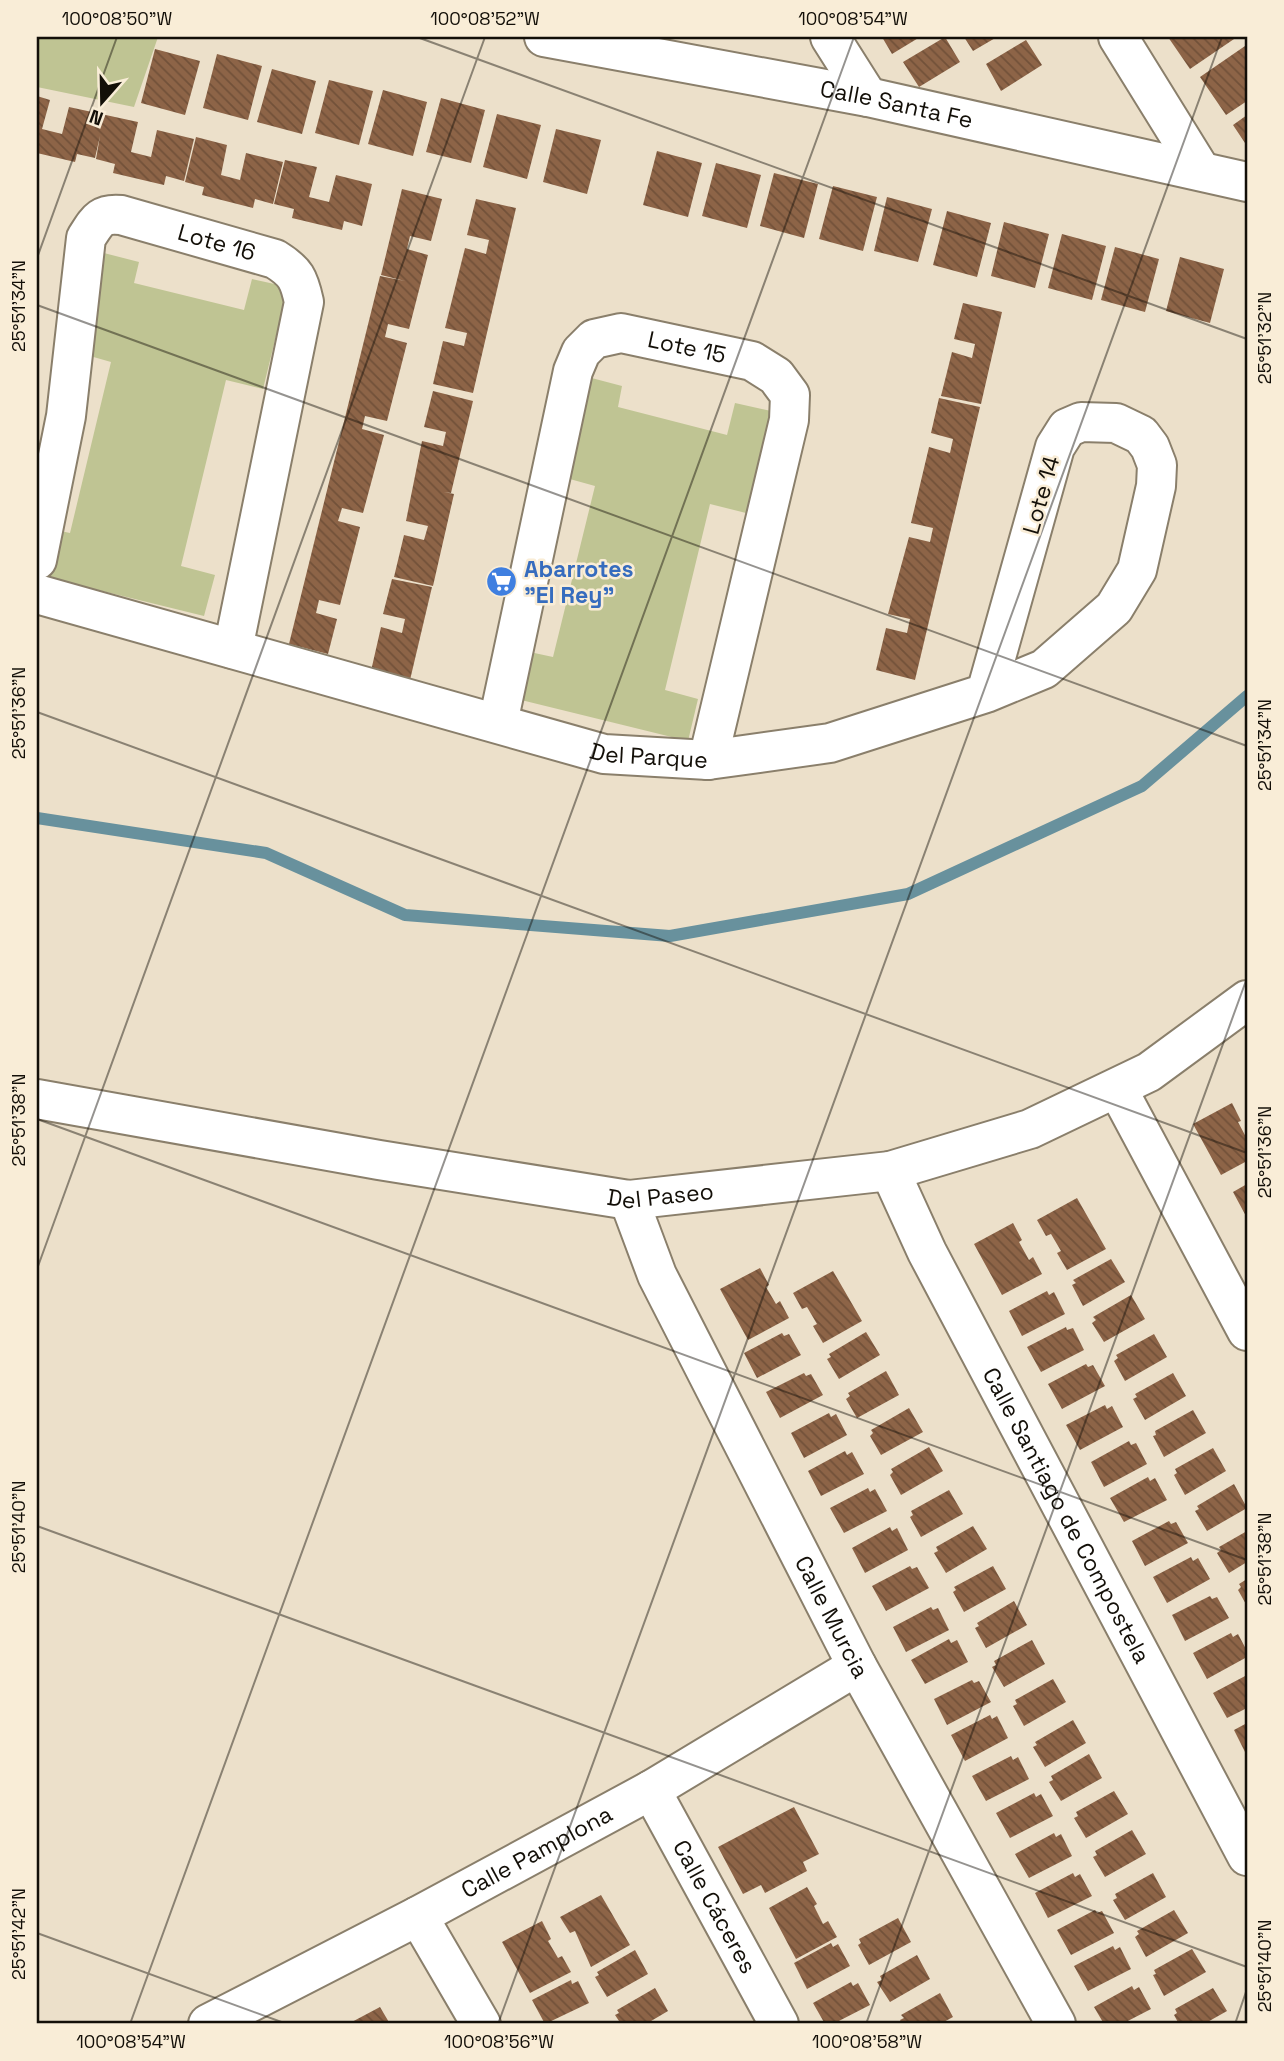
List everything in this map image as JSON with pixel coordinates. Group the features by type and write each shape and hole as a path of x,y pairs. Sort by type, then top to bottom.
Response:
{"street":[{"name":"Calle Santa Fe","path":"544,37 868,97 1247,182"},
{"path":"830,37 868,97"},
{"path":"1118,37 1201,172"},
{"name":"Lote 16","path":"37,560 66,416 86,238 97,221 109,214 121,215 275,259 290,268 299,282 304,302 233,649"},
{"name":"Lote 15","path":"498,723 573,371 581,352 594,339 621,333 752,361 776,376 790,395 789,420 708,760"},
{"name":"Lote 14","path":"986,693 1055,447 1067,428 1081,422 1116,423 1141,435 1150,447 1157,465 1156,485"},
{"name":"Del Parque","path":"37,594 604,754 708,760 830,743 986,693 1044,669 1114,608 1137,570 1156,485"},
{"name":"Del Paseo","path":"37,1099 379,1160 629,1200 890,1171 1030,1129 1149,1072 1247,1000"},
{"path":"1117,1088 1247,1331"},
{"name":"Calle Santiago de Compostela","path":"890,1171 927,1252 1247,1856"},
{"name":"Calle Murcia","path":"629,1200 657,1275 857,1666 1056,2024"},
{"name":"Calle Pamplona","path":"212,2023 651,1790 857,1666"},
{"name":"Calle Cáceres","path":"651,1790 779,2024"},
{"path":"418,1916 481,2024"}],"green space":[{"path":"37,37 158,37 134,107 37,87"},
{"path":"100,252 139,262 134,283 244,310 252,279 288,287 263,389 226,380 181,566 215,575 204,616 37,575 42,527 70,533 111,362 76,352"},
{"path":"584,376 622,386 618,407 727,435 735,403 771,411 746,513 710,504 665,690 698,699 688,741 513,698 525,651 553,657 595,486 559,476"}],"building":[{"path":"882,37 920,37 892,54"},
{"path":"945,37 960,62 919,87 903,62"},
{"path":"964,37 997,37 973,51"},
{"path":"1168,37 1237,37 1190,69"},
{"path":"1026,40 1042,65 1001,91 986,64"},
{"path":"1245,46 1247,101 1226,115 1200,77"},
{"path":"155,49 200,61 185,115 141,103"},
{"path":"217,54 262,66 248,120 203,108"},
{"path":"272,69 316,81 302,134 257,122"},
{"path":"329,80 373,91 359,145 315,133"},
{"path":"383,90 427,102 413,156 368,144"},
{"path":"37,96 50,100 42,129 62,134 69,107 138,122 131,152 151,157 157,130 194,139 184,181 166,176 164,185 113,173 115,164 96,159 100,136 95,158 77,154 75,162 37,153"},
{"path":"441,98 485,110 471,163 426,152"},
{"path":"497,114 541,125 527,179 483,167"},
{"path":"1247,115 1247,146 1233,125"},
{"path":"556,129 601,140 587,194 543,182"},
{"path":"196,137 227,145 221,175 240,180 246,153 283,162 273,204 255,199 253,208 202,195 204,187 185,182"},
{"path":"657,151 702,163 688,217 643,205"},
{"path":"285,160 317,167 309,197 329,202 336,175 372,184 362,226 344,221 342,230 292,218 294,209 274,204"},
{"path":"716,163 761,175 747,228 702,216"},
{"path":"774,173 818,184 804,238 760,226"},
{"path":"833,186 877,197 863,251 819,239"},
{"path":"402,189 442,199 431,241 410,236 407,249 428,255 409,329 388,324 385,337 407,343 387,421 365,416 362,429 384,435 363,513 342,508 338,521 360,527 340,605 319,600 316,613 337,619 328,654 289,644 380,276 405,281 381,275"},
{"path":"887,197 932,209 918,262 874,251"},
{"path":"476,199 516,208 473,393 433,384 443,341 464,346 467,333 445,328 465,248 486,254 489,240 467,235"},
{"path":"947,211 991,223 977,277 933,265"},
{"path":"1004,222 1049,234 1035,288 991,276"},
{"path":"1062,234 1106,246 1092,300 1048,288"},
{"path":"1115,247 1159,259 1145,312 1101,300"},
{"path":"1180,257 1224,269 1210,323 1166,311"},
{"path":"963,303 1002,312 981,404 941,396 952,352 972,358 975,344 954,339"},
{"path":"433,391 473,401 451,493 444,492 454,494 433,586 394,577 404,535 424,540 428,526 406,521 422,441 443,446 446,432 424,427"},
{"path":"939,398 980,407 915,680 876,670 886,628 907,633 910,619 888,614 909,537 930,542 933,528 911,523 929,447 950,453 953,439 931,433"},
{"path":"392,579 432,587 410,680 371,671 381,627 402,633 405,619 383,614"},
{"path":"1232,1103 1247,1139 1247,1161 1221,1175 1193,1124"},
{"path":"1247,1184 1247,1218 1233,1192"},
{"path":"1077,1198 1106,1249 1067,1270 1057,1253 1061,1251 1051,1234 1046,1236 1037,1220"},
{"path":"1013,1223 1029,1260 1033,1257 1042,1274 1002,1295 974,1244"},
{"path":"1111,1259 1125,1282 1083,1306 1072,1285 1076,1283 1073,1280"},
{"path":"760,1268 769,1285 766,1287 776,1304 780,1301 789,1318 748,1340 720,1289"},
{"path":"833,1271 862,1321 823,1343 813,1326 817,1324 807,1307 802,1309 793,1293"},
{"path":"1047,1291 1049,1295 1054,1292 1065,1314 1022,1336 1009,1311"},
{"path":"1131,1295 1145,1319 1104,1342 1092,1323 1096,1320 1093,1317"},
{"path":"1066,1327 1067,1330 1073,1328 1084,1350 1041,1372 1027,1347"},
{"path":"866,1332 880,1355 839,1379 827,1359 831,1357 829,1354"},
{"path":"782,1333 784,1336 789,1334 801,1355 757,1378 744,1353"},
{"path":"1154,1334 1167,1357 1125,1381 1114,1361 1118,1358 1116,1355"},
{"path":"1086,1364 1088,1367 1093,1365 1105,1386 1062,1409 1048,1384"},
{"path":"886,1371 899,1395 857,1418 846,1399 850,1396 848,1393"},
{"path":"804,1373 806,1376 811,1374 823,1395 780,1418 766,1392"},
{"path":"1173,1373 1186,1396 1145,1420 1133,1399 1137,1397 1135,1394"},
{"path":"1105,1405 1107,1409 1112,1406 1123,1427 1080,1450 1066,1425"},
{"path":"909,1408 923,1432 881,1455 870,1436 873,1433 871,1430"},
{"path":"1193,1410 1206,1433 1164,1457 1153,1436 1156,1435 1155,1431"},
{"path":"829,1413 831,1417 836,1414 847,1435 804,1458 791,1433"},
{"path":"1129,1441 1131,1445 1136,1443 1147,1464 1104,1487 1091,1462"},
{"path":"929,1447 943,1471 901,1495 890,1475 893,1472 891,1469"},
{"path":"1213,1448 1226,1471 1185,1495 1174,1475 1177,1473 1175,1469"},
{"path":"845,1451 847,1455 852,1452 864,1474 821,1496 808,1471"},
{"path":"1148,1477 1150,1481 1155,1478 1167,1500 1124,1522 1110,1498"},
{"path":"1234,1484 1247,1508 1207,1531 1195,1511 1199,1509 1197,1506"},
{"path":"868,1488 870,1492 875,1489 887,1511 844,1533 830,1508"},
{"path":"949,1490 963,1514 921,1537 910,1517 913,1515 911,1511"},
{"path":"1169,1521 1171,1524 1176,1522 1188,1543 1145,1566 1132,1541"},
{"path":"973,1526 987,1549 946,1573 934,1553 938,1551 936,1547"},
{"path":"890,1527 892,1531 897,1528 908,1550 865,1573 852,1548"},
{"path":"1247,1531 1247,1562 1229,1573 1217,1553 1221,1550 1219,1547"},
{"path":"1191,1557 1193,1561 1198,1558 1210,1579 1167,1603 1153,1577"},
{"path":"910,1566 912,1569 917,1567 929,1588 886,1611 872,1586"},
{"path":"993,1566 1006,1589 964,1612 953,1592 956,1590 954,1587"},
{"path":"1247,1579 1247,1606 1238,1590 1241,1587 1239,1584"},
{"path":"1210,1596 1212,1599 1217,1597 1229,1618 1185,1641 1172,1615"},
{"path":"1014,1601 1027,1625 986,1648 975,1628 979,1626 977,1623"},
{"path":"931,1607 933,1610 938,1608 949,1630 906,1652 893,1627"},
{"path":"1231,1633 1233,1637 1238,1634 1247,1651 1247,1657 1207,1679 1193,1653"},
{"path":"949,1639 951,1643 957,1640 968,1662 925,1684 911,1660"},
{"path":"1032,1640 1045,1664 1004,1687 992,1667 996,1665 994,1661"},
{"path":"1247,1675 1247,1708 1227,1718 1213,1693"},
{"path":"1053,1679 1066,1702 1024,1726 1013,1706 1017,1704 1015,1700"},
{"path":"972,1680 974,1683 979,1681 991,1702 947,1725 934,1699"},
{"path":"990,1715 992,1719 997,1716 1008,1738 965,1761 951,1735"},
{"path":"1073,1720 1086,1743 1045,1767 1033,1747 1037,1745 1035,1742"},
{"path":"1247,1723 1247,1756 1234,1730"},
{"path":"1089,1754 1102,1778 1061,1801 1049,1782 1053,1780 1051,1776"},
{"path":"1011,1756 1013,1760 1018,1757 1029,1779 986,1801 972,1776"},
{"path":"1114,1791 1128,1814 1086,1838 1074,1818 1078,1816 1076,1812"},
{"path":"1034,1793 1036,1797 1041,1794 1053,1816 1010,1838 996,1813"},
{"path":"794,1807 819,1854 803,1862 807,1871 765,1893 761,1885 743,1894 718,1847"},
{"path":"1132,1830 1146,1854 1105,1877 1093,1857 1097,1855 1095,1851"},
{"path":"1054,1833 1056,1837 1061,1834 1072,1856 1029,1878 1015,1854"},
{"path":"1073,1873 1075,1877 1080,1874 1092,1896 1048,1918 1035,1893"},
{"path":"1153,1873 1166,1897 1125,1920 1113,1900 1117,1898 1115,1894"},
{"path":"807,1887 817,1904 814,1906 823,1924 828,1921 837,1937 796,1959 769,1908"},
{"path":"601,1895 630,1945 591,1967 575,1931 570,1933 560,1917"},
{"path":"1095,1910 1097,1913 1102,1911 1114,1933 1071,1955 1057,1930"},
{"path":"1174,1910 1188,1933 1146,1957 1135,1937 1139,1934 1137,1931"},
{"path":"898,1918 911,1942 869,1965 858,1945 861,1943 859,1939"},
{"path":"542,1921 551,1939 548,1941 558,1958 562,1956 571,1972 530,1993 502,1942"},
{"path":"831,1943 833,1947 838,1944 850,1966 807,1989 794,1963"},
{"path":"1113,1946 1115,1950 1120,1947 1131,1969 1088,1991 1074,1966"},
{"path":"1192,1949 1206,1972 1164,1996 1153,1975 1156,1974 1154,1970"},
{"path":"635,1950 648,1974 607,1997 595,1977 599,1975 597,1972"},
{"path":"917,1955 930,1979 890,2002 877,1982 882,1980 880,1976"},
{"path":"571,1980 572,1984 578,1981 589,2003 545,2024 532,2000"},
{"path":"851,1982 853,1986 858,1983 870,2005 833,2024 825,2024 813,2003"},
{"path":"1132,1986 1134,1990 1139,1987 1151,2009 1122,2024 1104,2024 1094,2007"},
{"path":"655,1988 668,2011 646,2024 621,2024 615,2015 619,2013 617,2010"},
{"path":"1213,1988 1227,2011 1204,2024 1179,2024 1174,2015 1177,2013 1175,2009"},
{"path":"940,1993 953,2017 940,2024 902,2024 900,2020 904,2018 901,2015"},
{"path":"380,2007 390,2024 348,2024"}],"waterway":[{"path":"37,818 266,853 405,915 670,936 908,894 1142,786 1247,696"}],"place":[{"name":"Abarrotes \"El Rey\"","path":"501,582"}]}
